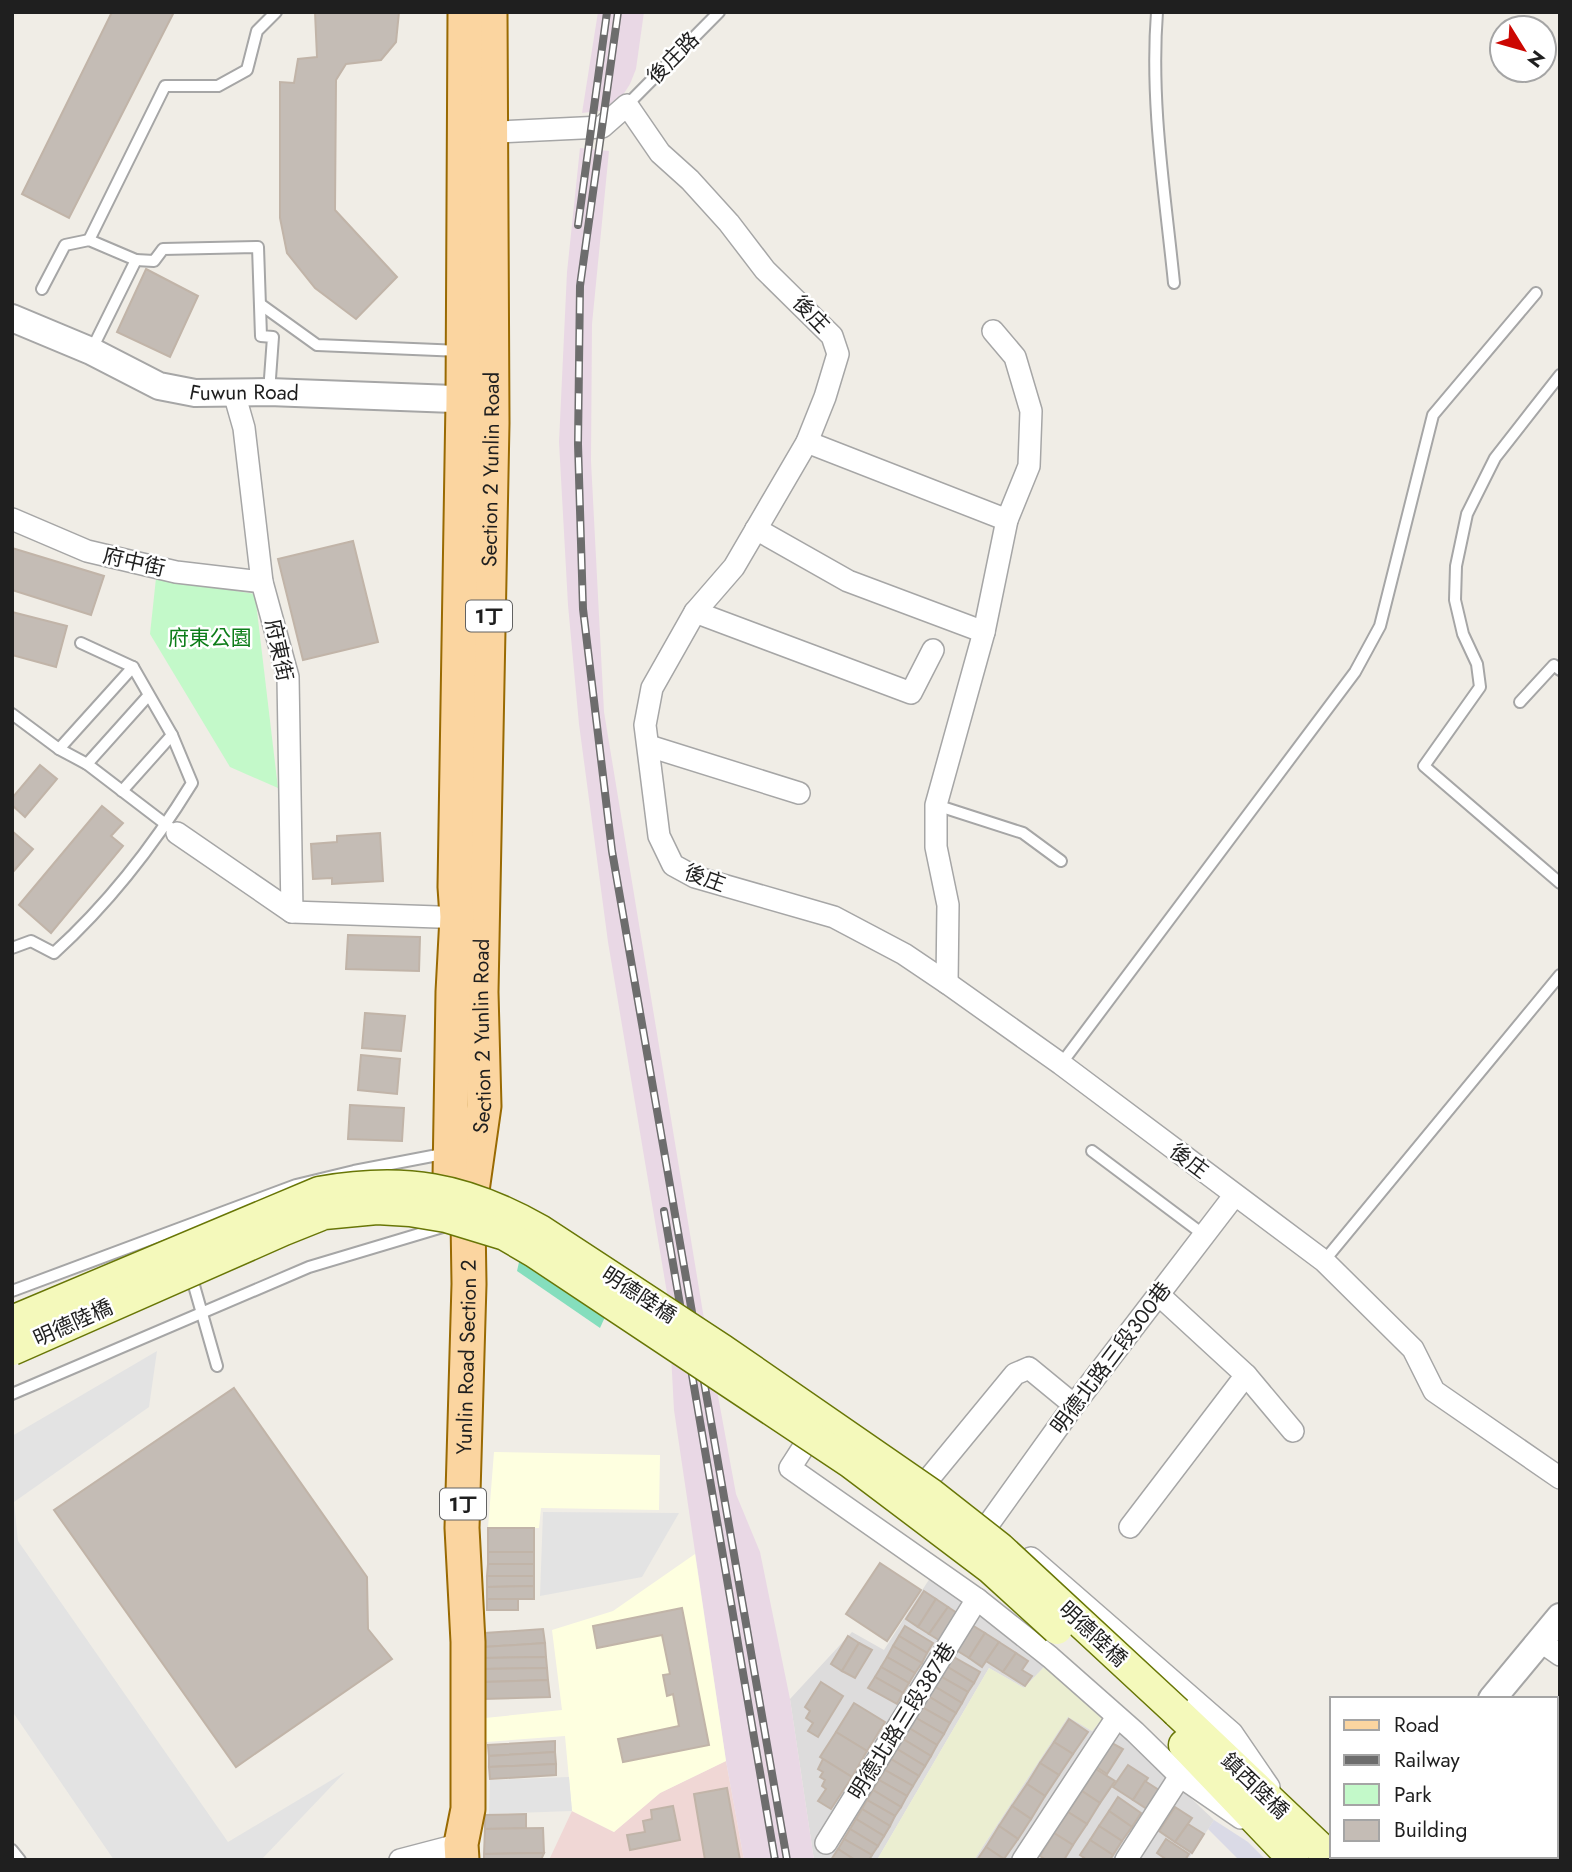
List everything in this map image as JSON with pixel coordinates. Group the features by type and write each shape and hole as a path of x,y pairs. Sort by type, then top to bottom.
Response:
{"main road":[{"name":"Section 2 Yunlin Road","path":"465,12 477,133 478,400 470,918 481,992 484,1106 468,1219"},
{"name":"Section 2 Yunlin Road","path":"477,133 489,12"},
{"name":"Section 2 Yunlin Road","path":"451,1153 453,992 470,918"},
{"name":"Yunlin Road Section 2","path":"451,1153 450,1178 468,1219 469,1284 462,1528 468,1642 468,1809 461,1852"},
{"name":"明德陸橋","path":"12,1321 319,1192 359,1185 396,1185 442,1190 472,1198 509,1212 540,1230 723,1350 930,1493 1000,1548 1172,1719"},
{"name":"明德陸橋","path":"12,1350 324,1214 377,1209 399,1210 446,1217 477,1226 505,1235 534,1252 851,1463 990,1568 1172,1719"},
{"name":"鎮西陸橋","path":"1172,1719 1291,1844 1334,1860"}],"street":[{"path":"477,133 602,127 627,105"},
{"name":"後庄","path":"627,105 660,153 690,180 729,223 765,270 832,335 838,354 807,442 734,567 695,612 652,688 645,725 659,836 673,865 695,877 834,917 904,954 947,983 1061,1064 1324,1261 1413,1349 1434,1391 1560,1478"},
{"name":"Fuwun Road","path":"12,318 91,351 159,386 195,393 269,392 478,400"},
{"path":"947,983 948,905 936,847 936,805 984,632 1007,520 1029,466 1031,411 1015,357 993,331"},
{"name":"府東街","path":"234,393 244,428 262,582 288,677 292,912"},
{"path":"807,442 1007,520"},
{"name":"府中街","path":"12,519 87,551 176,572 262,582"},
{"path":"756,529 848,581 984,632"},
{"path":"695,612 911,693 933,650"},
{"path":"649,746 799,793"},
{"path":"172,829 292,912 470,918"},
{"name":"明德北路三段300巷","path":"990,1522 1074,1405 1234,1196"},
{"path":"1159,1294 1246,1375 1293,1431"},
{"path":"931,1476 1015,1374 1029,1368 1074,1405"},
{"path":"1130,1528 1246,1375"},
{"path":"829,1408 931,1476 990,1522 1232,1733 1291,1844 1180,1776 1050,1657 977,1599 790,1468 829,1408"},
{"name":"明德北路三段387巷","path":"826,1843 977,1599"},
{"path":"1494,1697 1550,1648 1560,1617"},
{"path":"1023,1860 1117,1717"},
{"path":"1126,1860 1180,1776"},
{"path":"400,1860 461,1852"}],"lane":[{"path":"89,240 165,86 218,86 247,70 257,31 276,12"},
{"name":"後庄路","path":"627,105 719,12"},
{"path":"1157,12 1154,49 1156,112 1174,283"},
{"path":"42,289 65,244 89,240 136,260 155,261 163,249 258,247 261,336 274,337 269,392"},
{"path":"91,351 136,260"},
{"path":"1061,1064 1355,672 1380,626 1433,415 1536,293"},
{"path":"260,304 317,345 477,352"},
{"path":"1560,375 1495,458 1467,514 1456,566 1455,600 1462,634 1477,664 1480,687 1424,766 1560,883"},
{"path":"12,948 31,941 54,953 85,925 172,829 192,783 172,734 133,667 81,643"},
{"path":"1520,702 1554,665 1560,670"},
{"path":"59,749 133,667"},
{"path":"87,764 148,696"},
{"path":"12,714 59,749 87,764 172,829"},
{"path":"122,791 172,734"},
{"path":"936,805 1023,833 1062,860"},
{"path":"1324,1261 1560,975"},
{"path":"1092,1151 1204,1235"},
{"path":"12,1292 296,1185 451,1153"},
{"path":"12,1394 309,1267 468,1219"},
{"path":"179,1229 217,1366"},
{"path":"12,1850 20,1860"}],"shaded area":[{"path":"598,12 644,12 636,69 614,109 582,113"},
{"path":"580,148 609,151 592,324 591,461 604,712 705,1325 736,1494 760,1552 790,1699 814,1860 744,1860 726,1761 674,1410 668,1299 608,942 579,724 568,605 559,442 567,272"},
{"path":"157,1351 149,1407 14,1502 18,1541 228,1842 345,1772 261,1860 114,1860 12,1711 12,1436"},
{"path":"494,1452 660,1455 659,1510 541,1508 539,1528 488,1528"},
{"path":"543,1512 679,1513 642,1577 540,1596"},
{"path":"695,1554 726,1761 660,1793 614,1832 572,1811 565,1736 486,1742 485,1718 562,1710 552,1630 613,1611"},
{"path":"930,1578 1045,1666 1024,1688 989,1668 877,1860 814,1860 790,1699 852,1632 884,1650"},
{"path":"1045,1666 1102,1719 1092,1731 1068,1717 974,1860 877,1860 989,1668 1024,1688"},
{"path":"1068,1716 1092,1731 1102,1719 1141,1751 1214,1820 1188,1860 974,1860"},
{"path":"726,1761 744,1860 549,1860 572,1811 614,1832 660,1793"},
{"path":"569,1777 572,1811 489,1814 490,1780"},
{"path":"1214,1820 1248,1842 1266,1860 1239,1860 1208,1829"}],"green space":[{"name":"府東公園","path":"156,578 255,594 278,788 230,767 150,634"},
{"path":"529,1218 623,1277 600,1328 517,1271"}],"building":[{"path":"112,12 174,12 69,218 22,194"},
{"path":"315,12 399,12 396,42 381,60 346,64 336,80 335,210 397,277 356,319 315,288 287,253 280,218 280,82 294,83 298,59 317,57"},
{"path":"146,269 198,296 170,357 117,332"},
{"path":"353,541 378,642 303,660 278,559"},
{"path":"12,548 104,576 91,615 12,590"},
{"path":"12,612 67,626 56,667 12,655"},
{"path":"40,765 57,779 25,817 12,805 12,798"},
{"path":"102,806 123,823 111,836 123,846 51,933 19,905"},
{"path":"12,831 33,849 12,873"},
{"path":"380,833 383,881 332,884 332,878 313,879 311,844 337,842 337,836"},
{"path":"348,935 420,937 419,971 346,969"},
{"path":"365,1013 405,1016 401,1051 362,1048"},
{"path":"361,1055 400,1059 397,1094 358,1090"},
{"path":"350,1105 404,1108 402,1141 348,1139"},
{"path":"234,1388 367,1577 368,1629 392,1659 236,1767 54,1510"},
{"path":"488,1528 534,1528 534,1552 488,1552"},
{"path":"488,1552 534,1552 534,1564 488,1564"},
{"path":"880,1563 921,1590 887,1641 846,1614"},
{"path":"488,1564 534,1564 534,1576 487,1576"},
{"path":"487,1576 534,1576 534,1586 487,1587"},
{"path":"534,1586 534,1599 487,1599 487,1587"},
{"path":"924,1591 936,1599 918,1627 906,1619"},
{"path":"487,1599 518,1599 518,1610 487,1610"},
{"path":"936,1599 948,1607 929,1634 918,1627"},
{"path":"948,1607 960,1615 942,1642 929,1634"},
{"path":"682,1608 709,1745 623,1762 618,1739 679,1726 673,1694 667,1696 663,1675 670,1674 662,1635 597,1648 593,1626"},
{"path":"972,1625 985,1633 969,1658 956,1650"},
{"path":"905,1626 933,1643 927,1653 899,1636"},
{"path":"543,1629 545,1643 484,1647 485,1633"},
{"path":"985,1633 999,1642 982,1667 969,1658"},
{"path":"848,1636 859,1643 842,1671 831,1664"},
{"path":"899,1636 927,1653 922,1663 893,1646"},
{"path":"999,1642 1016,1653 1003,1672 986,1661"},
{"path":"545,1643 546,1657 484,1658 484,1647"},
{"path":"859,1643 872,1650 855,1678 842,1671"},
{"path":"893,1646 922,1663 915,1673 887,1657"},
{"path":"1016,1653 1028,1661 1022,1670 1032,1676 1025,1686 1003,1672"},
{"path":"952,1656 980,1672 974,1683 946,1666"},
{"path":"546,1657 547,1668 483,1669 484,1658"},
{"path":"887,1657 915,1673 909,1683 881,1667"},
{"path":"946,1666 974,1683 968,1692 940,1676"},
{"path":"881,1667 909,1683 903,1693 875,1677"},
{"path":"547,1668 548,1680 483,1682 483,1669"},
{"path":"940,1676 968,1692 962,1703 934,1686"},
{"path":"875,1677 903,1693 897,1704 868,1688"},
{"path":"548,1680 550,1697 483,1699 483,1682"},
{"path":"821,1682 843,1696 818,1737 808,1731 813,1723 806,1718 810,1711 805,1707"},
{"path":"934,1686 962,1703 956,1713 928,1696"},
{"path":"928,1696 956,1713 950,1723 922,1707"},
{"path":"854,1703 885,1722 867,1751 836,1732"},
{"path":"922,1707 950,1723 944,1734 916,1718"},
{"path":"916,1718 944,1734 937,1745 909,1728"},
{"path":"1069,1719 1088,1732 1073,1754 1054,1742"},
{"path":"909,1728 937,1745 931,1756 903,1739"},
{"path":"836,1732 867,1751 852,1777 820,1757"},
{"path":"903,1739 931,1756 925,1766 897,1749"},
{"path":"555,1741 555,1752 489,1756 488,1745"},
{"path":"1054,1742 1073,1754 1059,1775 1040,1763"},
{"path":"1110,1742 1123,1749 1107,1774 1095,1766"},
{"path":"897,1749 925,1766 919,1776 891,1759"},
{"path":"555,1752 556,1764 489,1767 489,1756"},
{"path":"823,1759 852,1777 831,1809 818,1801 826,1789 822,1786 825,1780 820,1777 823,1772 818,1769"},
{"path":"891,1759 919,1776 913,1786 885,1770"},
{"path":"1040,1763 1059,1775 1045,1796 1027,1784"},
{"path":"556,1764 556,1775 490,1779 489,1767"},
{"path":"1128,1765 1148,1778 1133,1800 1113,1787"},
{"path":"1096,1769 1115,1781 1100,1803 1082,1791"},
{"path":"885,1770 913,1786 907,1796 879,1780"},
{"path":"879,1780 907,1796 901,1807 873,1790"},
{"path":"1145,1781 1162,1792 1150,1811 1133,1800"},
{"path":"1027,1784 1045,1796 1031,1819 1012,1806"},
{"path":"727,1788 740,1860 705,1860 694,1794"},
{"path":"873,1790 901,1807 895,1816 867,1800"},
{"path":"1082,1791 1100,1803 1087,1824 1068,1812"},
{"path":"1118,1797 1141,1813 1132,1827 1109,1811"},
{"path":"867,1800 895,1816 890,1826 862,1809"},
{"path":"673,1806 680,1840 630,1850 627,1835 645,1832 643,1821 652,1819 651,1810"},
{"path":"1012,1806 1031,1819 1018,1839 999,1826"},
{"path":"1175,1807 1192,1818 1175,1842 1159,1831"},
{"path":"862,1809 890,1826 884,1836 856,1819"},
{"path":"1109,1811 1132,1827 1122,1841 1099,1826"},
{"path":"1068,1812 1087,1824 1073,1845 1054,1833"},
{"path":"526,1814 526,1828 485,1829 485,1815"},
{"path":"856,1819 884,1836 878,1846 850,1829"},
{"path":"1188,1824 1204,1834 1192,1853 1175,1842"},
{"path":"999,1826 1018,1839 1004,1859 986,1847"},
{"path":"1099,1826 1122,1841 1113,1855 1090,1840"},
{"path":"543,1828 544,1853 484,1854 485,1829"},
{"path":"850,1829 878,1846 872,1855 844,1839"},
{"path":"1054,1833 1073,1845 1064,1860 1046,1860 1040,1856"},
{"path":"844,1839 872,1855 869,1860 855,1860 838,1849"},
{"path":"1166,1839 1189,1854 1185,1860 1167,1860 1157,1853"},
{"path":"1090,1840 1113,1855 1110,1860 1087,1860 1080,1855"},
{"path":"986,1847 1004,1859 1004,1860 977,1860"},
{"path":"838,1849 855,1860 831,1860"},
{"path":"544,1853 541,1860 484,1860 484,1854"}],"railway":[{"path":"578,225 607,12"},
{"path":"618,12 580,286 578,444 583,609 612,851 787,1860"},
{"path":"664,1211 775,1860"}]}
